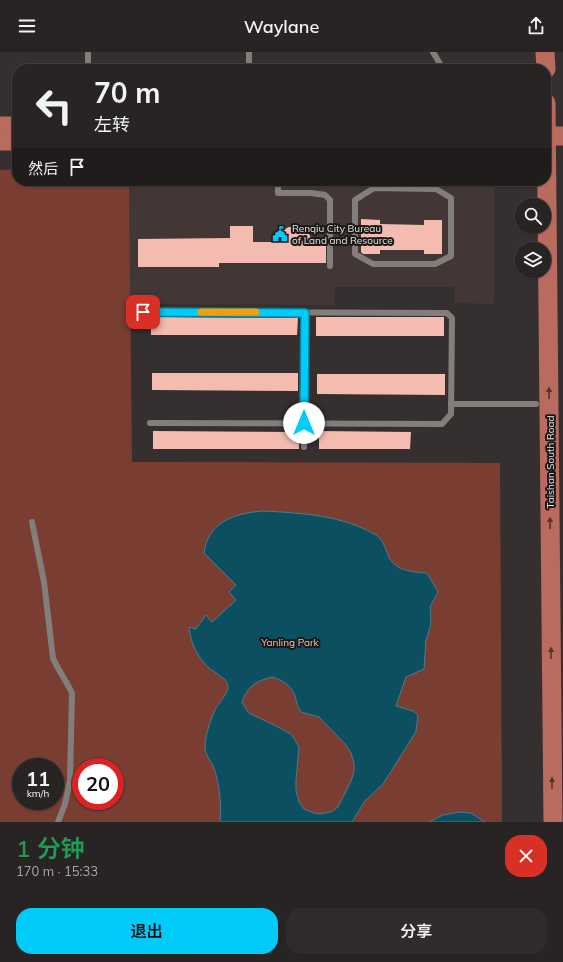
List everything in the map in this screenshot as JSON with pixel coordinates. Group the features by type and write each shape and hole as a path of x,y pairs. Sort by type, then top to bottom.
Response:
{"main road":[{"path":"532,52 533,64"},
{"path":"545,52 546,64"},
{"path":"551,120 563,120"},
{"path":"0,126 12,126"},
{"path":"551,136 563,136"},
{"path":"0,141 12,141"},
{"path":"534,186 534,198"},
{"name":"Taishan South Road","path":"547,186 553,822"},
{"name":"Taishan South Road","path":"535,278 540,822"}],"lane":[{"path":"88,52 88,64"},
{"path":"249,52 249,64"},
{"path":"433,52 441,64"},
{"path":"278,186 278,194 311,193 325,195 330,200 330,266"},
{"path":"374,188 403,189 436,189 451,198 451,256 435,264 373,264 355,254 355,200 374,188"},
{"path":"143,312 447,313 452,318 451,414 442,424 150,423"},
{"path":"304,447 305,313"},
{"path":"451,404 536,404"},
{"path":"32,522 44,582 53,658 56,667 67,681 72,693 70,780 66,804 58,822"}],"shaded area":[{"path":"129,186 494,186 494,304 455,303 455,287 335,287 334,305 130,304"}],"green space":[{"name":"Yanling Park","path":"12,169 12,186 129,186 132,462 500,463 502,822 0,822 0,170"}],"water":[{"path":"263,511 321,516 363,528 380,539 384,544 391,560 399,567 404,570 427,573 438,592 430,607 431,624 426,640 424,669 406,677 396,706 413,711 418,715 416,731 383,784 365,801 352,822 220,822 220,794 214,768 206,754 205,743 213,714 216,707 227,692 228,686 227,683 209,668 198,655 191,638 189,627 196,629 206,615 212,622 236,600 229,592 236,585 204,553 211,533 217,526 234,517","holes":["273,677 283,682 291,689 301,712 319,717 346,745 351,753 354,763 354,772 351,781 338,807 331,812 320,814 304,809 299,802 296,790 299,747 292,735 249,713 242,703 246,693 253,685 257,682"]},
{"path":"459,812 471,813 485,822 429,822 443,815"}],"building":[{"path":"361,219 380,220 380,224 424,225 424,220 442,220 442,254 424,254 424,250 380,250 380,254 363,254 361,252"},
{"path":"230,226 253,226 253,242 276,242 285,229 289,227 299,227 308,232 313,242 326,242 326,263 219,263 219,267 138,267 138,239 230,238"},
{"path":"151,317 298,318 297,335 151,335"},
{"path":"316,317 444,317 444,336 316,336"},
{"path":"152,373 298,373 298,391 152,390"},
{"path":"317,374 445,374 445,395 317,394"},
{"path":"153,431 299,432 299,449 153,449"},
{"path":"319,431 411,432 410,449 319,449"}],"slow traffic":[{"path":"201,312 256,312"}],"place":[{"name":"Renqiu City Bureau of Land and Resource","path":"280,234"}],"route":[{"path":"143,312 305,313 304,423"}]}
